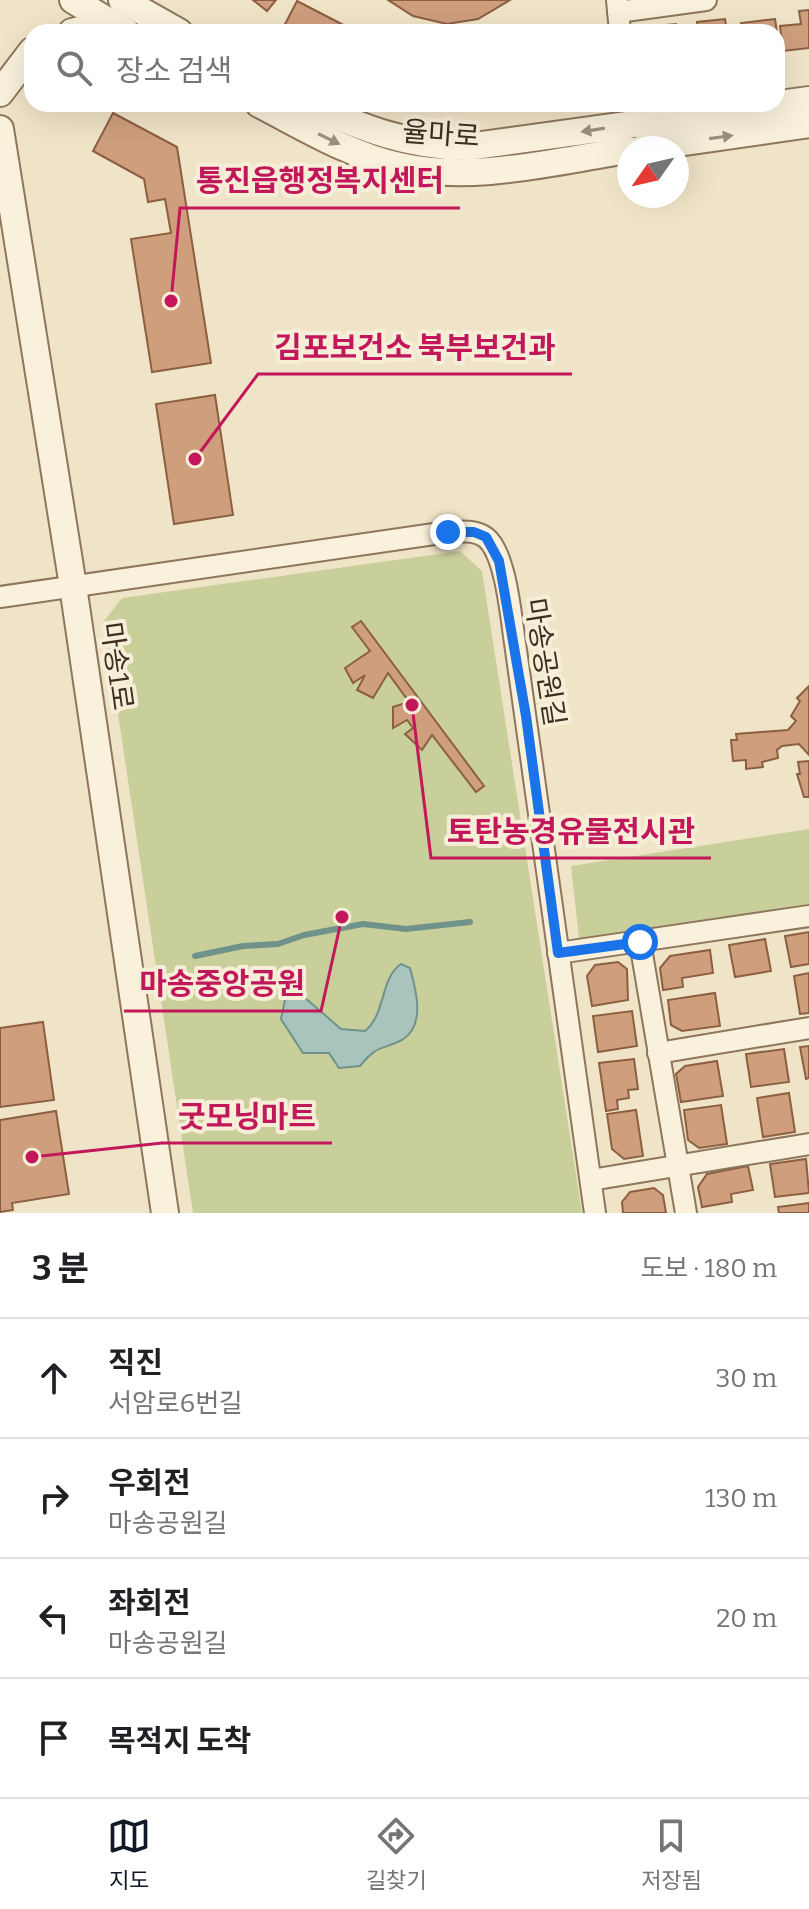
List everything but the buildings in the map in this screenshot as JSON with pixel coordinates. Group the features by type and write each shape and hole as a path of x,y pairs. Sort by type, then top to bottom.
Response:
{"street":[{"path":"73,0 119,18 145,24"},
{"path":"618,15 706,0"},
{"path":"99,24 119,18"},
{"path":"0,93 24,62"},
{"name":"율마로","path":"785,103 809,100"},
{"name":"율마로","path":"275,112 336,143 401,166 452,172 504,169 629,126"},
{"name":"율마로","path":"330,112 383,135 441,147 495,145 726,112"},
{"path":"689,141 809,124"},
{"name":"마송1로","path":"0,129 73,586 165,1213"},
{"name":"마송공원길","path":"73,586 448,532 474,532 486,537 499,561 506,590 595,1213"},
{"path":"0,597 73,586"},
{"path":"558,953 809,916"},
{"path":"640,942 686,1213"},
{"path":"658,1053 809,1028"},
{"path":"591,1180 809,1144"}],"green space":[{"path":"460,551 482,571 582,1213 193,1213 104,621 122,598"},
{"path":"809,829 809,904 579,939 571,866"}],"water":[{"path":"401,964 410,968 416,996 417,1017 409,1034 375,1051 360,1066 339,1068 329,1053 303,1053 281,1019 285,1000 291,991 296,990 341,1029 365,1031 377,1015 389,978"}],"waterway":[{"path":"195,956 243,946 278,944 304,935 363,924 406,929 470,922"}],"place":[{"name":"통진읍행정복지센터","path":"171,301"},
{"name":"김포보건소 북부보건과","path":"195,459"},
{"name":"토탄농경유물전시관","path":"412,705"},
{"name":"마송중앙공원","path":"342,917"},
{"name":"굿모닝마트","path":"32,1157"}],"route":[{"path":"448,532 474,532 486,537 499,561 526,716 558,953 640,942"}]}
